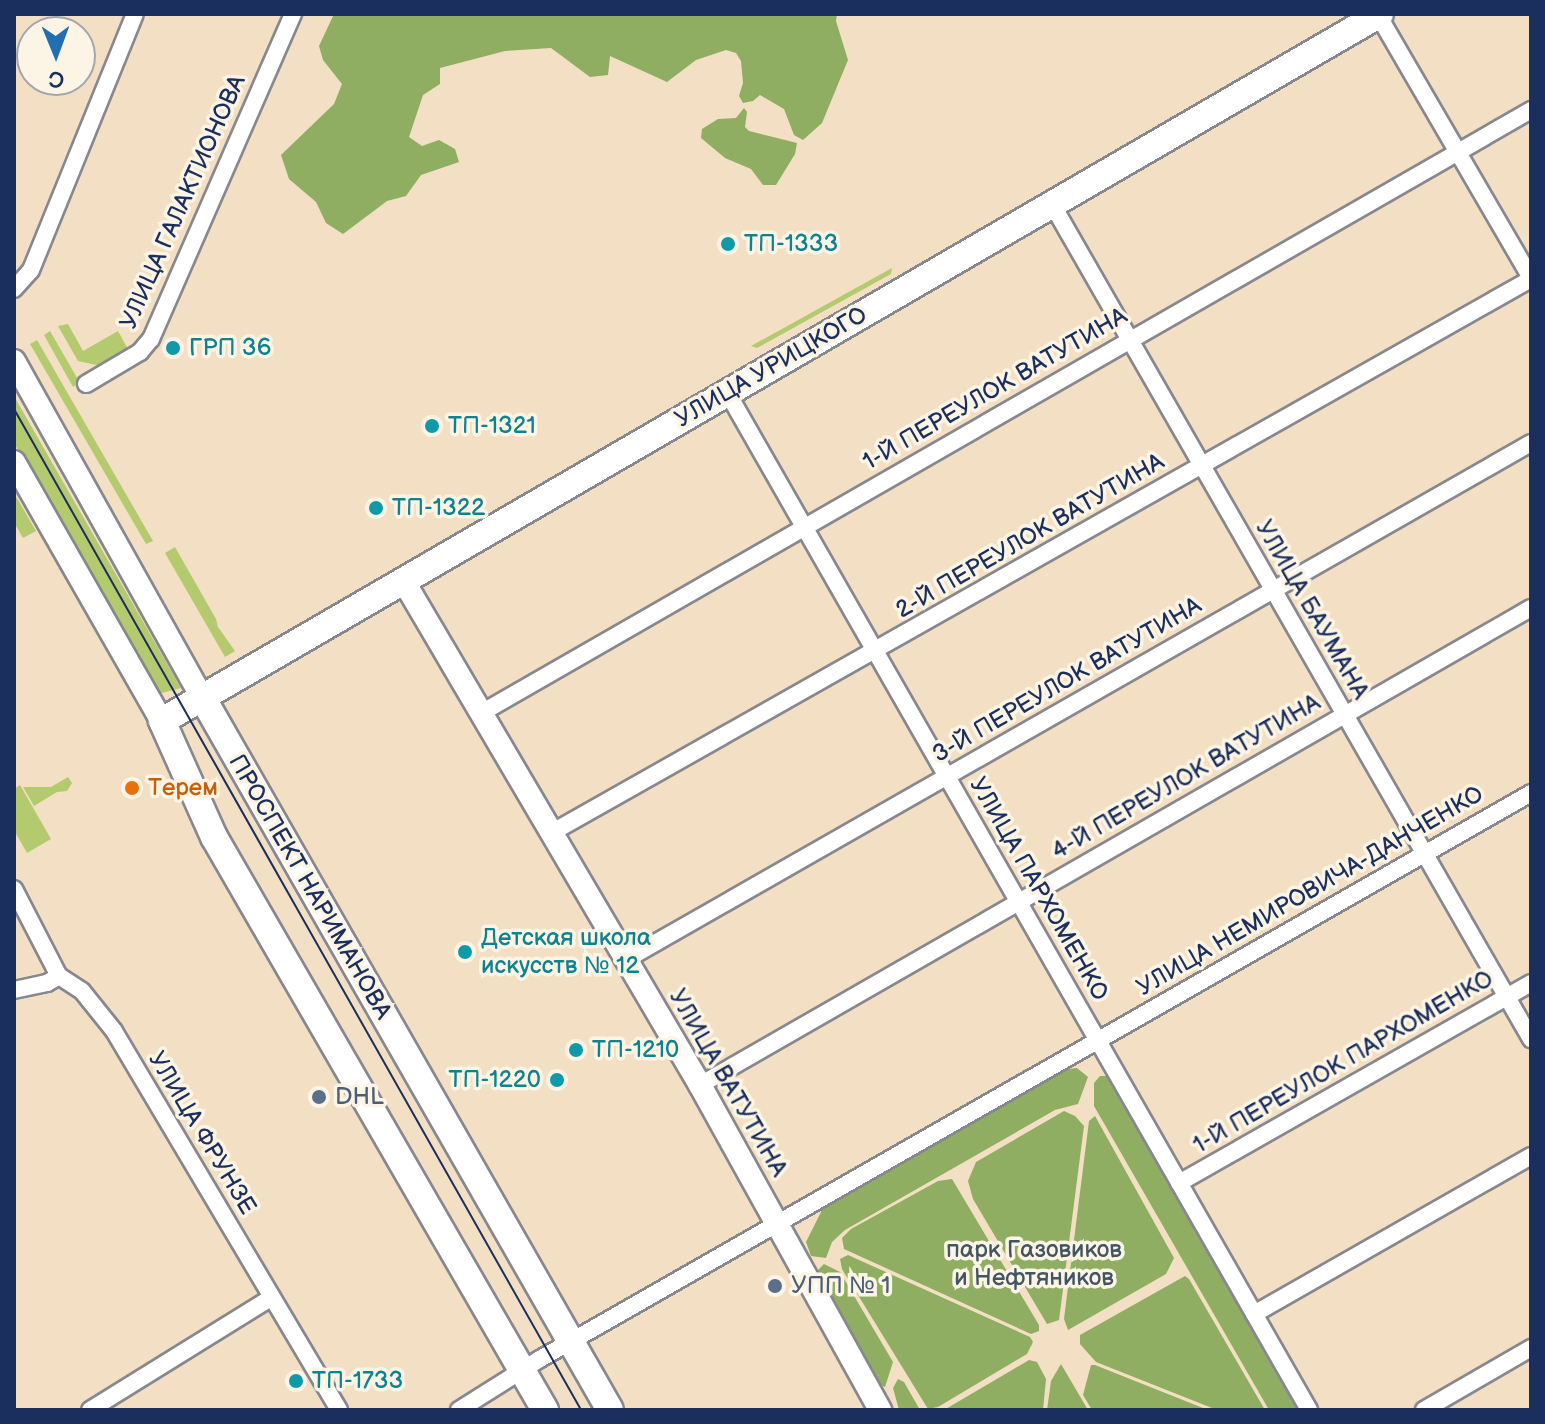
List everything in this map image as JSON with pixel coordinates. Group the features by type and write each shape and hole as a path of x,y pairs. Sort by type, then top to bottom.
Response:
{"main road":[{"name":"УЛИЦА УРИЦКОГО","path":"162,721 1379,14"},
{"name":"ПРОСПЕКТ НАРИМАНОВА","path":"202,697 610,1410"},
{"path":"162,721 214,837 545,1410"}],"street":[{"path":"14,289 31,270 135,14"},
{"name":"УЛИЦА ГАЛАКТИОНОВА","path":"86,384 140,352 151,339 293,14"},
{"path":"1379,14 1531,278"},
{"name":"1-Й ПЕРЕУЛОК ВАТУТИНА","path":"483,712 1531,110"},
{"name":"УЛИЦА БАУМАНА","path":"1052,204 1531,1039"},
{"name":"2-Й ПЕРЕУЛОК ВАТУТИНА","path":"551,833 1531,278"},
{"name":"ПРОСПЕКТ НАРИМАНОВА","path":"14,361 202,697"},
{"name":"УЛИЦА ПАРХОМЕНКО","path":"727,392 1309,1410"},
{"name":"3-Й ПЕРЕУЛОК ВАТУТИНА","path":"627,959 1531,443"},
{"path":"14,462 162,721"},
{"name":"УЛИЦА ВАТУТИНА","path":"403,580 700,1085 880,1410"},
{"name":"4-Й ПЕРЕУЛОК ВАТУТИНА","path":"700,1085 1010,910 1018,900 1531,608"},
{"name":"УЛИЦА НЕМИРОВИЧА-ДАНЧЕНКО","path":"459,1410 522,1370 778,1222 1531,793"},
{"name":"УЛИЦА ФРУНЗЕ","path":"14,889 59,976 82,991 114,1031 339,1410"},
{"path":"14,990 47,983 59,976"},
{"name":"1-Й ПЕРЕУЛОК ПАРХОМЕНКО","path":"1179,1183 1531,983"},
{"path":"1254,1314 1531,1156"},
{"path":"90,1410 272,1297"},
{"path":"1424,1410 1531,1348"}],"green space":[{"path":"334,14 837,14 836,21 848,60 822,123 803,140 794,135 784,109 760,95 753,101 743,103 739,96 743,83 741,61 736,53 726,50 696,60 667,82 610,56 608,75 590,77 551,48 505,51 440,68 440,84 423,95 409,137 422,146 439,140 455,149 459,162 421,175 406,196 387,201 343,234 326,223 316,202 289,179 281,155 334,104 342,84 323,60 319,46"},
{"path":"744,108 747,112 745,127 749,131 797,143 795,154 776,185 763,185 751,169 725,158 701,138 702,129 718,119 736,118"},
{"path":"892,268 891,274 757,348 751,346"},
{"path":"68,324 83,351 118,331 129,351 101,366 78,361 58,326"},
{"path":"50,331 80,383 73,387 44,335"},
{"path":"37,340 153,541 146,544 30,344"},
{"path":"14,396 181,688 158,694 14,443"},
{"path":"14,493 36,531 23,538 14,522"},
{"path":"175,547 218,627 235,651 225,657 165,553"},
{"path":"68,777 72,783 67,791 57,792 34,806 23,787 51,787"},
{"path":"20,785 51,839 27,853 14,830 14,789"},
{"path":"1077,1068 1088,1077 1078,1104 1055,1110 845,1230 832,1242 826,1258 811,1256 806,1242 822,1210 1068,1069"},
{"path":"1100,1076 1110,1076 1308,1410 1269,1410 1094,1106 1094,1083"},
{"name":"парк Газовиков и Нефтяников","path":"1064,1111 1075,1116 1084,1126 1059,1320 1047,1324 973,1199 968,1181 976,1162"},
{"path":"1095,1116 1174,1258 1166,1274 1068,1330 1064,1319 1089,1121"},
{"path":"952,1179 1039,1325 1039,1331 1031,1334 844,1249 842,1238 851,1229 938,1181"},
{"path":"848,1255 1030,1337 1033,1342 1027,1354 938,1407 928,1409 842,1269 840,1259"},
{"path":"824,1264 840,1272 893,1362 885,1387 878,1384 819,1280 817,1271"},
{"path":"1185,1276 1265,1410 1217,1410 1096,1362 1080,1344 1080,1335"},
{"path":"1029,1360 1037,1362 1046,1379 1043,1410 944,1410"},
{"path":"1061,1364 1088,1410 1047,1410 1051,1381"},
{"path":"1091,1365 1208,1410 1092,1410 1083,1395"},
{"path":"898,1379 904,1382 920,1410 899,1410 893,1388"}],"tram line":[{"path":"14,409 581,1410"}],"place":[{"name":"ТП-1333","path":"728,244"},
{"name":"ГРП 36","path":"173,348"},
{"name":"ТП-1321","path":"432,426"},
{"name":"ТП-1322","path":"376,508"},
{"name":"Терем","path":"132,788"},
{"name":"Детская школа искусств № 12","path":"465,952"},
{"name":"ТП-1210","path":"576,1050"},
{"name":"ТП-1220","path":"557,1080"},
{"name":"DHL","path":"319,1097"},
{"name":"УПП № 1","path":"775,1286"},
{"name":"ТП-1733","path":"296,1381"}]}
